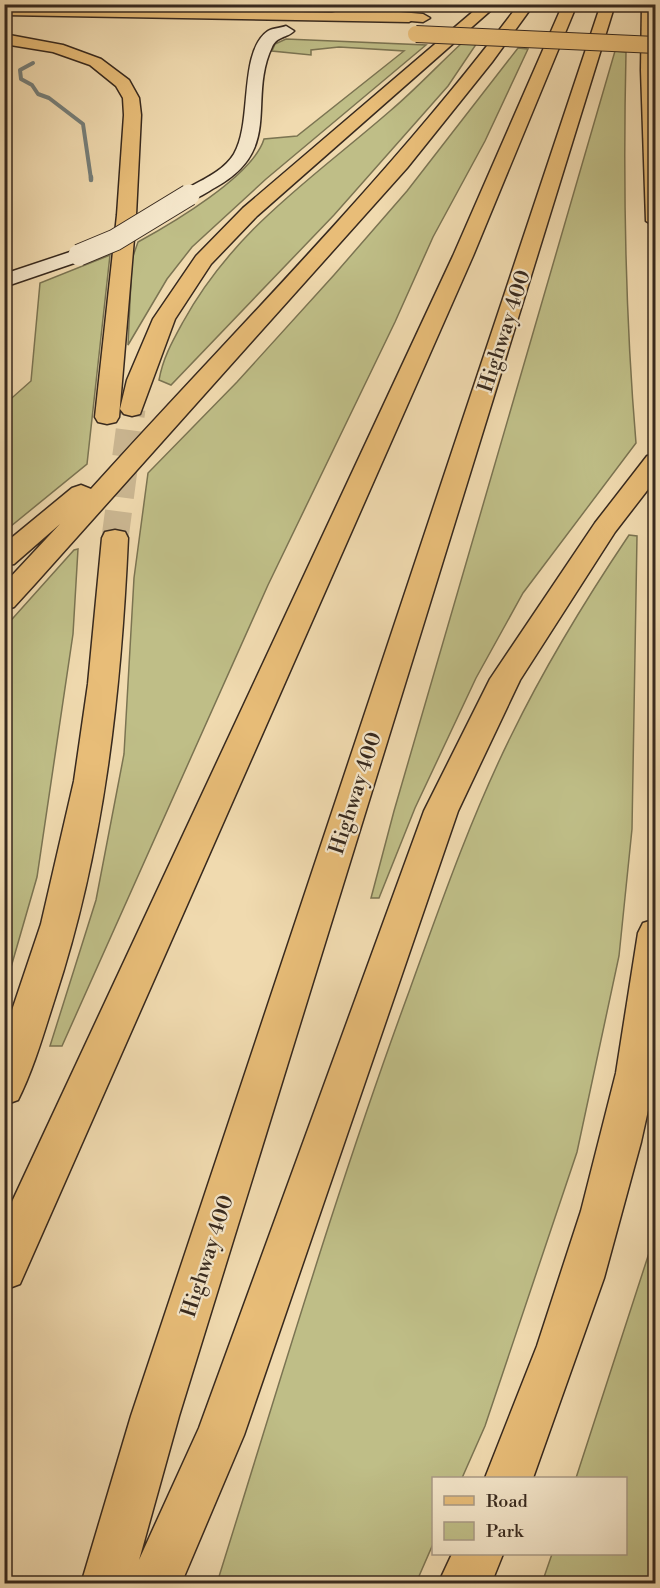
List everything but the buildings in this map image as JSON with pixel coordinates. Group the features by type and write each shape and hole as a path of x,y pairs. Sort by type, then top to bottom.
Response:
{"main road":[{"path":"315,4 341,11 435,19"},
{"path":"435,55 434,46 464,11 466,4"},
{"path":"132,409 139,380 164,319 203,260 250,212 435,55 490,4"},
{"path":"649,4 649,70 656,221"},
{"path":"4,13 260,10 435,19 532,16 599,18 656,28"},
{"path":"4,601 58,544 171,415 305,273 490,57 532,16"},
{"path":"4,1269 458,267 599,18"},
{"name":"Highway 400","path":"107,1584 159,1405 599,18"},
{"path":"4,30 52,30"},
{"path":"218,30 255,45"},
{"path":"286,31 416,34 656,45"},
{"path":"4,39 63,50 96,61 114,73 132,98 130,164 107,417"},
{"path":"4,558 171,415"},
{"path":"155,1584 220,1435 441,811 506,679 604,529 656,461"},
{"path":"4,1088 33,1010 59,924 83,821 104,686 115,538"},
{"path":"510,1477 547,1384 587,1270 615,1166 637,1065 656,933"},
{"path":"464,1584 478,1555"}],"street":[{"path":"232,132 255,45 260,10"},
{"path":"255,45 274,34 286,31"},
{"path":"4,281 115,240 192,194 213,185 236,163 248,144 255,115 255,45"},
{"path":"192,194 198,182 219,156"}],"green space":[{"path":"286,39 426,45 266,179 192,247 167,279 128,345 132,259 138,242 170,224 228,183 257,153 264,139 297,136 404,51 339,47 311,50 311,55 272,51 275,44"},
{"path":"463,42 477,43 448,86 334,215 171,385 159,380 165,357 203,289 250,232 276,207 399,103"},
{"path":"518,48 528,49 485,141 433,237 395,322 268,585 62,1046 50,1046 96,900 124,754 134,578 148,473 237,382 334,275 407,191"},
{"path":"615,51 626,52 626,248 629,345 636,443 523,593 476,678 415,808 379,898 371,898 394,811"},
{"path":"110,255 87,464 5,531 5,404 31,381 40,283"},
{"path":"629,535 637,536 632,829 619,956 577,1152 485,1426 462,1477 432,1477 432,1546 416,1583 217,1583 358,1136 457,861 496,767 524,710 597,584"},
{"path":"78,549 73,634 37,877 5,988 5,627 74,550"},
{"path":"655,1218 655,1583 542,1583 552,1555 627,1555 627,1477 576,1477 650,1250"}],"waterway":[{"path":"33,63 20,70 21,79 32,85 38,94 49,98 83,124 91,179"}],"tunnel":[{"path":"115,538 132,409"}]}
